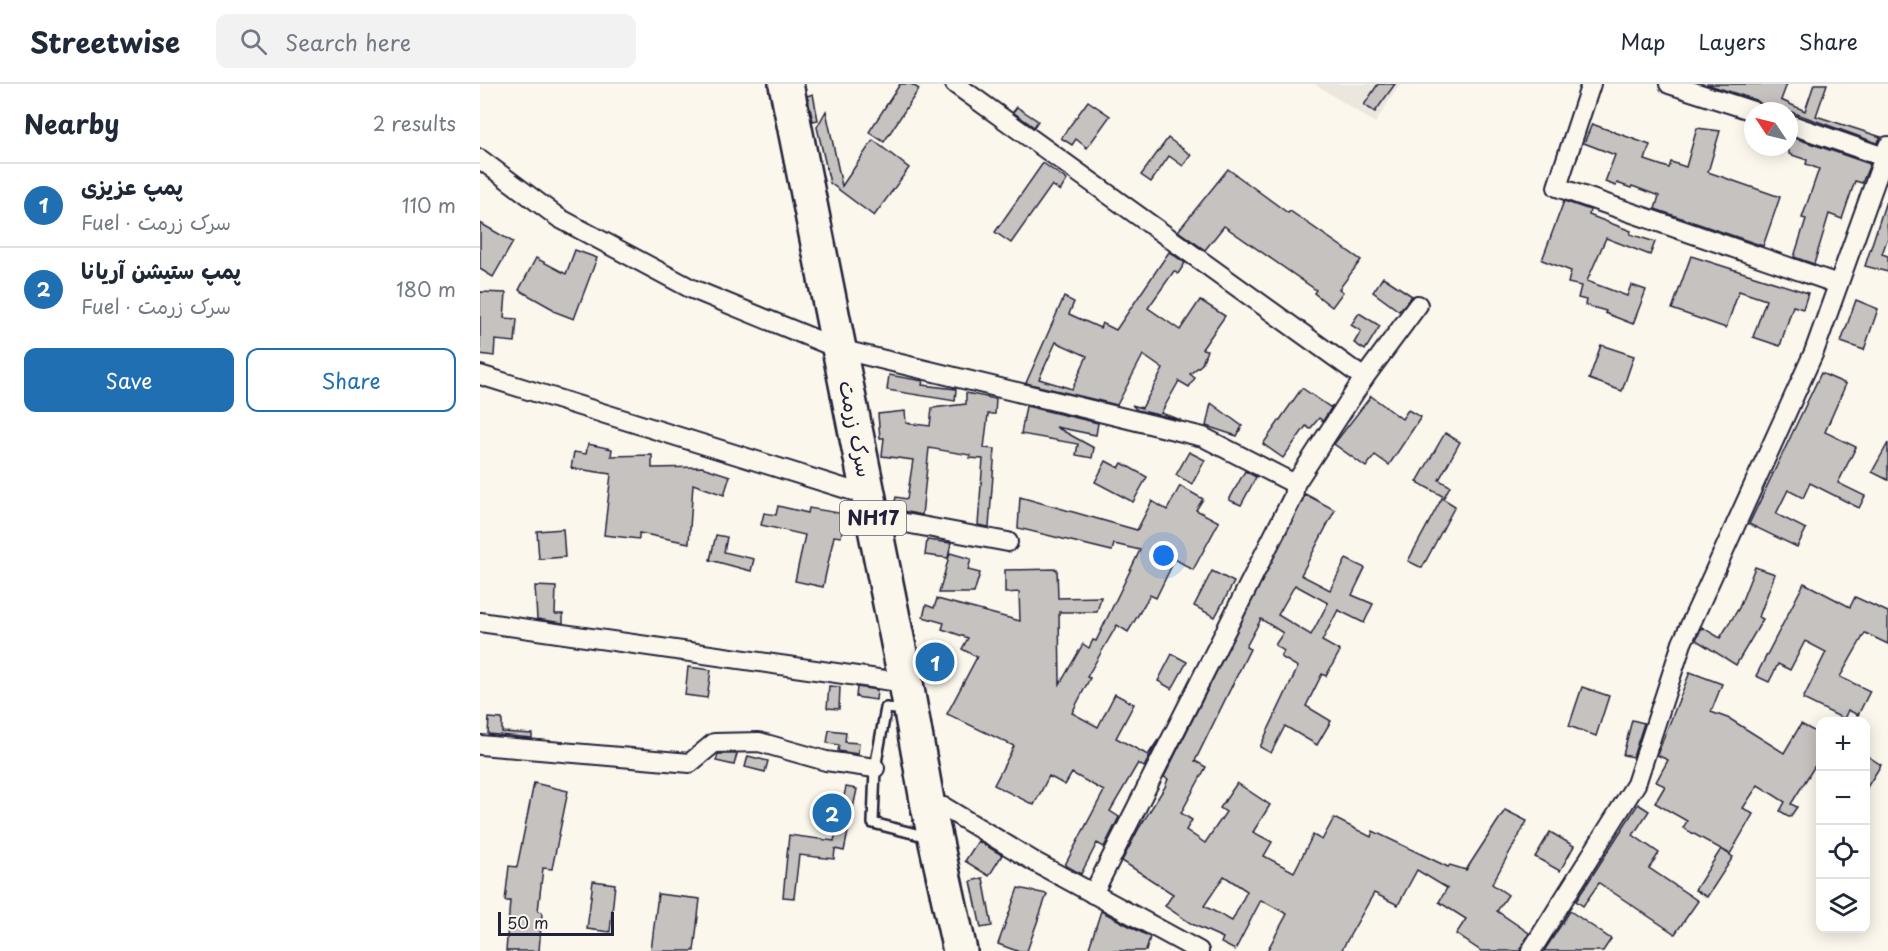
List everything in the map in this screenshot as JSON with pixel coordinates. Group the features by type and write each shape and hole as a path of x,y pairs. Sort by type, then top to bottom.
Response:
{"highway":[{"name":"سرک زرمت","path":"786,84 909,697 928,806 960,951"}],"street":[{"path":"955,84 1364,378"},
{"path":"1591,84 1557,187 1839,285"},
{"path":"1669,84 1744,108"},
{"path":"1532,951 1636,784 1682,643 1814,352 1886,151 1798,127"},
{"path":"480,159 559,218 690,288 839,349 1203,436 1295,484"},
{"path":"1093,894 1293,496 1295,484 1364,378 1418,305"},
{"path":"480,375 871,507 1008,542"},
{"path":"480,622 909,697"},
{"path":"480,745 690,764 714,743 759,742 826,761 875,768"},
{"path":"928,806 945,807 1093,894 1199,951"}],"lane":[{"path":"909,697 886,708 875,768 873,823 936,839"}],"shaded area":[{"path":"1315,84 1400,84 1375,123"}],"building":[{"path":"900,84 911,84 919,89 884,142 869,132"},
{"path":"1378,84 1395,84 1375,112 1364,105"},
{"path":"1706,84 1787,84 1781,100 1785,102 1759,102"},
{"path":"1814,84 1827,84 1816,116 1881,137 1877,143 1798,114 1798,108 1805,111"},
{"path":"813,94 818,120 813,121 807,96"},
{"path":"1088,101 1110,116 1087,148 1076,139 1072,145 1061,138"},
{"path":"1017,107 1038,121 1034,127 1013,112"},
{"path":"826,111 842,186 873,140 909,168 874,216 830,183 817,127"},
{"path":"1592,124 1650,145 1645,160 1669,168 1671,162 1686,167 1697,128 1720,131 1708,172 1780,197 1763,246 1655,209 1659,196 1632,186 1631,188 1617,183 1616,186 1605,182 1615,155 1584,143"},
{"path":"1168,138 1191,155 1183,166 1169,156 1151,182 1141,175"},
{"path":"1798,139 1870,164 1862,183 1855,181 1842,219 1829,214 1814,264 1794,257 1806,219 1802,218 1819,169 1806,164 1807,160 1795,156 1798,156"},
{"path":"1043,163 1067,180 1060,191 1052,185 1011,243 995,232"},
{"path":"1228,169 1288,213 1290,211 1361,260 1339,289 1343,292 1332,307 1314,293 1316,290 1224,226 1205,250 1178,231"},
{"path":"1564,201 1590,210 1589,215 1631,231 1630,234 1655,242 1650,255 1606,238 1587,281 1627,296 1631,285 1646,290 1633,324 1605,313 1606,311 1585,305 1586,300 1578,298 1581,286 1568,283 1571,271 1542,260"},
{"path":"1886,201 1888,237 1882,254 1888,256 1888,272 1865,266"},
{"path":"480,223 513,242 493,277 480,269"},
{"path":"575,250 597,258 574,319 553,311 519,290 536,258 566,274"},
{"path":"1169,252 1185,263 1178,274 1174,271 1148,308 1180,330 1200,300 1225,316 1202,349 1207,350 1202,364 1190,374 1195,378 1189,387 1179,381 1161,413 1181,420 1137,410 1132,405 1142,408 1163,369 1143,355 1117,405 1026,383 1064,297 1074,302 1069,314 1100,328 1102,323 1116,330","holes":["1056,342 1087,356 1072,389 1039,379"]},
{"path":"1691,256 1808,293 1803,309 1793,306 1780,346 1753,337 1766,300 1739,291 1726,328 1672,309"},
{"path":"1383,277 1412,296 1399,311 1373,292"},
{"path":"480,292 506,293 504,318 517,319 515,342 495,340 494,356 480,354"},
{"path":"1856,300 1878,309 1864,350 1841,342"},
{"path":"1359,313 1380,326 1365,350 1354,343 1361,331 1351,325"},
{"path":"1601,345 1634,356 1622,391 1589,379"},
{"path":"1821,373 1846,384 1825,432 1856,447 1838,483 1865,496 1859,508 1810,483 1803,498 1788,490 1776,514 1806,529 1797,547 1749,524"},
{"path":"889,375 923,381 922,385 956,389 955,401 887,390"},
{"path":"1302,388 1330,407 1333,405 1323,421 1319,418 1310,429 1306,426 1283,458 1263,444"},
{"path":"966,393 996,399 995,414 988,414 984,448 995,449 989,527 978,525 983,459 969,458 970,455 929,448 922,515 893,509 896,497 907,499 913,460 882,456 884,438 880,438 878,414 905,411 906,423 930,426 932,408 966,404"},
{"path":"1371,396 1402,419 1408,410 1421,417 1389,465 1375,455 1366,467 1334,444"},
{"path":"1211,403 1242,426 1237,436 1206,426"},
{"path":"1026,406 1098,423 1096,435 1056,427 1094,448 1092,458 1076,455 1078,444 1021,434"},
{"path":"1445,433 1460,442 1439,480 1450,486 1444,497 1417,482"},
{"path":"1888,443 1888,480 1872,472"},
{"path":"588,444 612,449 611,456 652,455 652,468 702,467 730,476 724,495 693,484 689,543 639,533 639,539 604,535 611,474 571,468 574,452 586,454"},
{"path":"1189,452 1205,460 1192,484 1176,475"},
{"path":"1106,461 1119,468 1122,463 1147,477 1133,502 1095,482"},
{"path":"1245,471 1256,477 1241,505 1229,500"},
{"path":"1180,486 1203,499 1196,510 1219,522 1193,570 1175,559 1156,598 1150,595 1128,632 1117,625 1087,677 1090,678 1072,713 1098,727 1115,694 1134,704 1116,738 1148,755 1158,740 1144,767 1138,763 1110,811 1119,817 1104,847 1097,843 1081,874 1065,865 1104,791 1072,773 1065,785 1049,776 1034,805 994,785 1014,746 947,714 977,657 962,649 968,638 942,629 944,623 923,617 926,605 934,608 937,599 1020,621 1019,592 1005,593 1005,570 1057,569 1058,598 1101,597 1097,612 1059,612 1060,684 1083,644 1089,648 1093,640 1096,641 1140,550 1114,544 1112,551 1018,528 1020,497 1137,530 1152,501 1167,510"},
{"path":"1305,494 1335,510 1301,575 1330,590 1346,559 1365,568 1352,595 1373,604 1364,623 1338,610 1322,641 1340,651 1326,676 1322,674 1306,706 1331,721 1317,745 1285,726 1271,753 1260,747 1298,667 1281,657 1284,651 1275,645 1283,633 1261,619 1246,647 1250,649 1195,761 1206,767 1181,813 1192,820 1186,830 1205,843 1226,812 1220,808 1237,783 1270,805 1253,832 1272,842 1264,856 1294,872 1313,835 1322,840 1334,818 1371,837 1373,831 1448,867 1450,865 1466,870 1505,810 1527,821 1492,884 1508,895 1497,911 1529,933 1520,951 1481,951 1456,934 1466,919 1439,902 1447,888 1417,870 1398,905 1374,893 1341,951 1267,951 1287,914 1261,900 1235,950 1221,943 1223,938 1192,924 1165,906 1173,894 1122,861 1139,828 1165,787 1168,779 1164,777","holes":["1295,585 1328,603 1311,635 1278,615","1224,876 1247,891 1232,921 1204,906"]},
{"path":"1442,498 1455,506 1422,568 1408,561"},
{"path":"778,506 808,513 809,508 845,514 841,537 834,536 823,587 795,581 805,535 761,525 764,513 776,515"},
{"path":"563,529 565,557 539,559 537,531"},
{"path":"716,535 727,537 724,552 754,559 751,571 710,560"},
{"path":"927,540 951,543 948,558 925,555"},
{"path":"950,553 971,559 968,570 980,573 974,593 939,593"},
{"path":"1755,567 1775,574 1759,617 1763,619 1736,665 1696,640 1702,627 1720,638 1739,608"},
{"path":"1212,571 1234,582 1215,617 1194,606"},
{"path":"1804,583 1850,607 1855,597 1888,612 1888,644 1865,633 1840,677 1870,691 1858,715 1848,710 1845,717 1840,717 1803,699 1826,652 1805,641 1790,670 1778,664 1769,682 1756,676"},
{"path":"535,586 556,587 555,614 563,614 563,623 537,619"},
{"path":"1172,654 1187,662 1172,689 1158,681"},
{"path":"688,667 711,670 707,698 685,695"},
{"path":"1690,672 1722,684 1711,712 1730,719 1784,753 1801,724 1816,732 1816,764 1791,804 1797,807 1790,817 1780,811 1785,802 1758,785 1743,808 1753,814 1730,854 1683,828 1687,821 1655,803 1665,786 1656,782 1668,760 1657,755"},
{"path":"829,686 840,687 839,709 827,708"},
{"path":"857,687 877,690 876,700 856,697"},
{"path":"1582,687 1609,696 1596,736 1569,726"},
{"path":"489,718 502,719 502,732 532,734 532,738 488,734"},
{"path":"1632,720 1644,723 1633,757 1623,755"},
{"path":"829,730 846,732 845,742 859,743 858,754 838,751 839,745 827,743"},
{"path":"718,754 737,754 734,765 716,761"},
{"path":"748,756 768,761 765,772 745,767"},
{"path":"1870,758 1881,765 1870,783"},
{"path":"534,783 568,791 552,869 543,868 538,911 542,912 539,951 506,951 510,901 505,901 509,866 517,867"},
{"path":"846,787 857,789 844,851 835,849 834,859 799,855 794,898 783,897 789,835 834,841"},
{"path":"1638,804 1649,811 1633,835 1659,853 1649,868 1698,901 1675,934 1599,883 1583,906 1576,901"},
{"path":"1550,832 1574,846 1560,871 1535,857"},
{"path":"978,841 1002,855 989,876 965,861"},
{"path":"1721,849 1733,857 1707,897 1695,890"},
{"path":"983,878 992,926 981,928 971,881"},
{"path":"593,881 615,884 610,932 587,929"},
{"path":"1018,888 1047,894 1027,951 1017,951 998,944"},
{"path":"658,894 700,899 694,951 651,951"},
{"path":"1101,911 1150,937 1146,951 1088,951"},
{"path":"1570,911 1611,939 1603,951 1544,951"}],"place":[{"name":"پمپ عزیزی","path":"935,662"},
{"name":"پمپ ستیشن آریانا","path":"832,813"}]}
